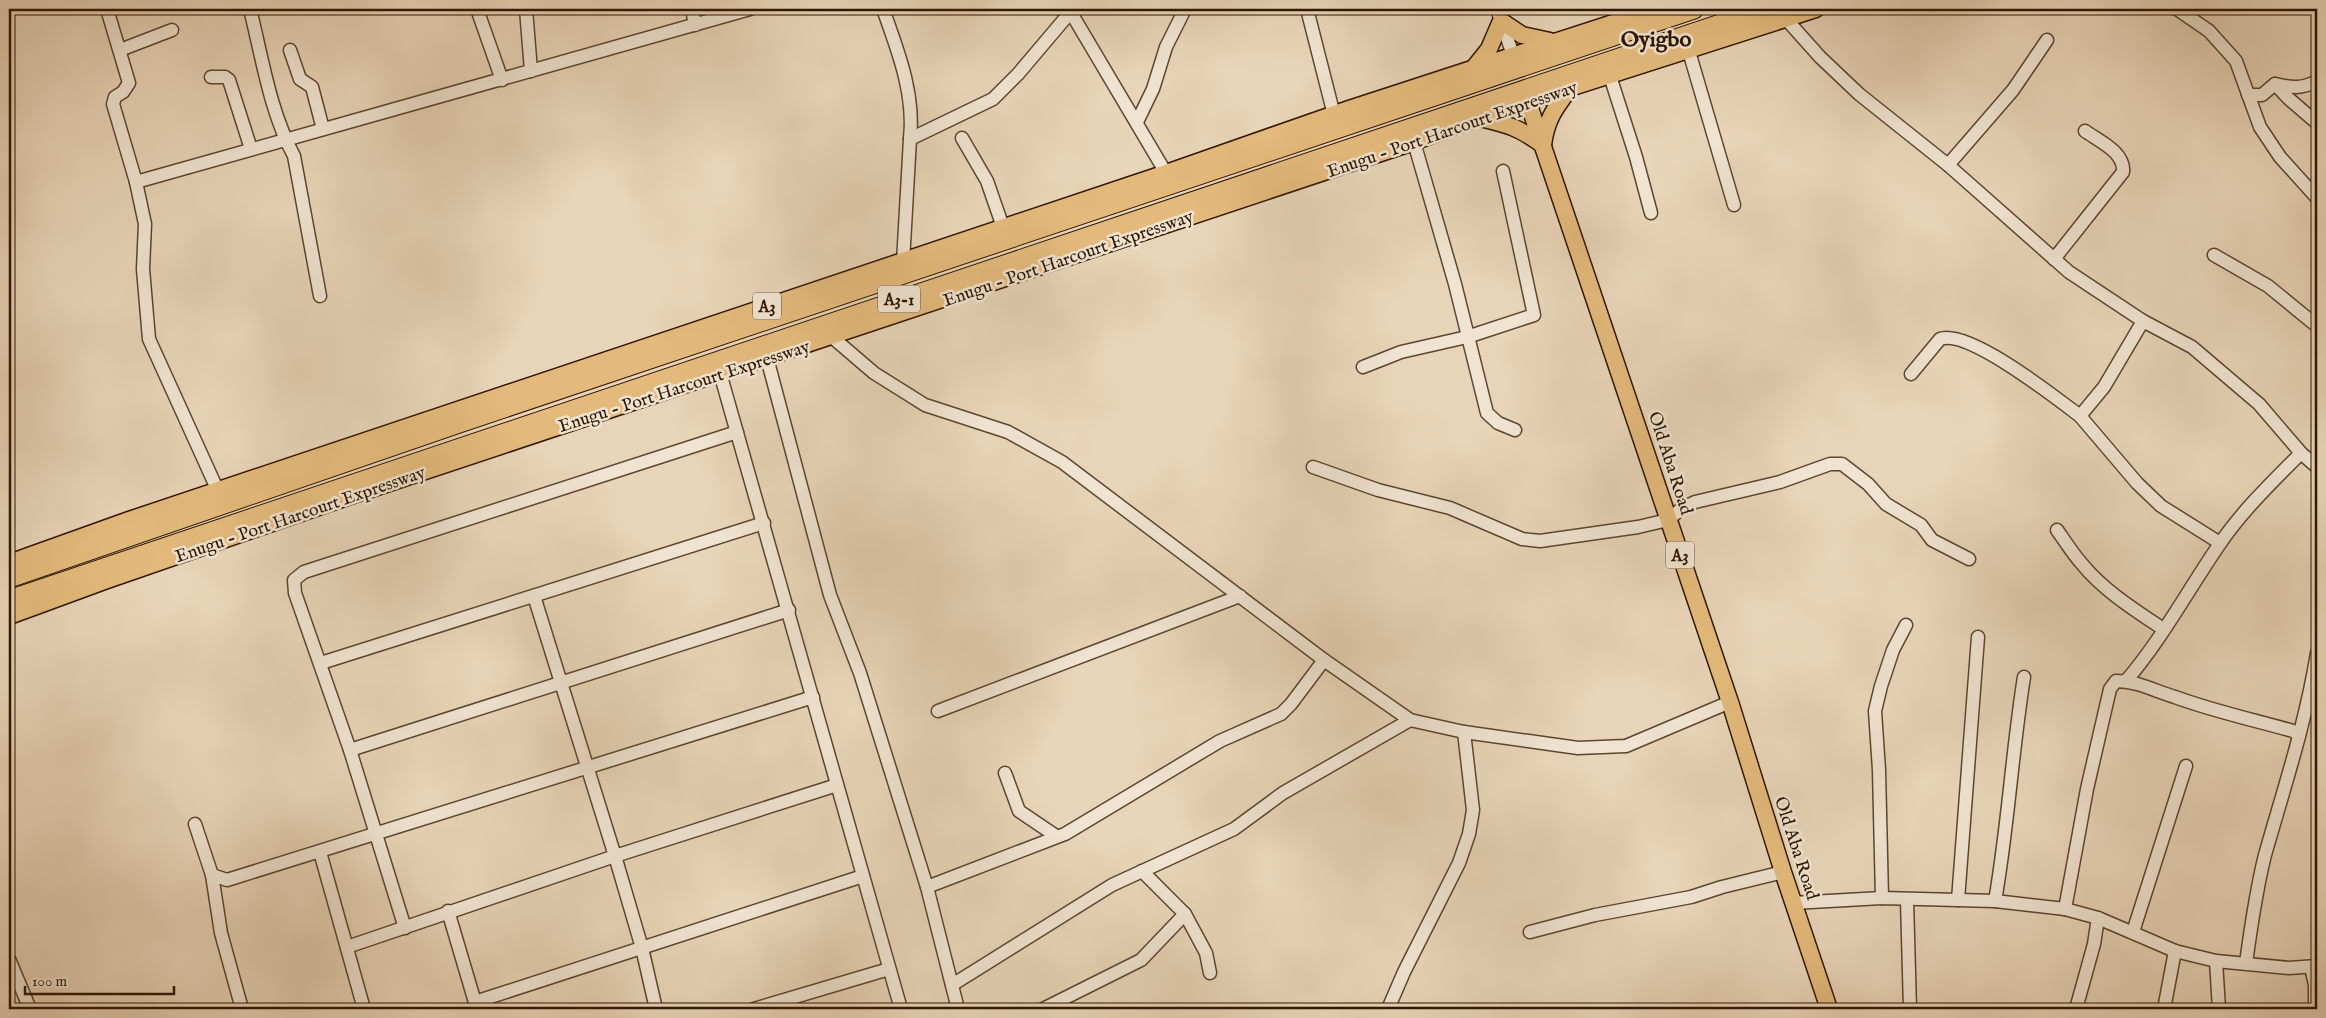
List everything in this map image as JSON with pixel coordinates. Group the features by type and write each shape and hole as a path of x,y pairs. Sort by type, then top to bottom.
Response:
{"highway":[{"name":"Enugu - Port Harcourt Expressway","path":"9,578 19,564 462,422 1694,9"},
{"name":"Enugu - Port Harcourt Expressway","path":"9,600 37,598 470,444 1765,9"},
{"path":"462,422 470,444"}],"main road":[{"name":"Enugu - Port Harcourt Expressway","path":"19,564 218,490 1166,174 1513,55 1656,9"},
{"name":"Enugu - Port Harcourt Expressway","path":"9,616 37,598 832,337 1414,142 1479,118 1610,76 1688,48 1816,9"},
{"path":"1473,69 1489,48 1499,15 1522,35 1555,42"},
{"path":"1543,145 1549,116 1570,88"},
{"name":"Old Aba Road","path":"1528,102 1730,702 1828,1009"},
{"path":"1479,118 1513,126 1525,131 1543,145"}],"street":[{"path":"107,9 129,83 123,92 115,97 114,104 136,182 145,224 143,269 149,338 218,490"},
{"path":"250,9 269,86 285,140 294,156 320,296"},
{"path":"477,9 502,80"},
{"path":"526,9 531,71"},
{"path":"692,9 695,25"},
{"path":"136,182 750,9"},
{"path":"883,9 909,89 912,117 903,262"},
{"path":"1137,122 1153,89 1166,48 1185,9"},
{"path":"1307,9 1334,115"},
{"path":"2177,9 2209,31 2236,61 2260,128 2275,150 2317,198"},
{"path":"910,139 993,98 1018,74 1070,12 1137,122 1166,174"},
{"path":"1499,15 1513,55"},
{"path":"1786,19 1820,57 1859,94 1948,165 2069,272 2142,321 2192,347 2260,404 2301,453 2317,467"},
{"path":"120,50 172,30"},
{"path":"1948,165 2013,90 2047,40"},
{"path":"1688,48 1734,205"},
{"path":"290,50 300,80 312,87 323,129"},
{"path":"1610,76 1636,156 1651,213"},
{"path":"210,77 225,77 229,80 251,149"},
{"path":"2276,84 2293,88 2307,87 2317,81"},
{"path":"2248,95 2262,95 2276,84"},
{"path":"2276,84 2288,98 2317,123"},
{"path":"2054,259 2124,172 2124,164 2119,155 2084,131"},
{"path":"962,138 987,181 1003,227"},
{"path":"1414,142 1453,275 1487,413 1498,423 1515,430"},
{"path":"1363,366 1401,352 1467,337 1534,315 1503,171"},
{"path":"2214,255 2268,286 2317,326"},
{"path":"2080,416 2104,387 2142,321"},
{"path":"1911,374 1940,339 1947,336 1964,341 2016,369 2080,416 2137,483 2161,506 2220,543"},
{"path":"832,337 874,373 925,404 1008,432 1062,462 1324,660 1410,720 1464,732 1578,748 1626,746 1730,702"},
{"path":"767,358 830,595 860,673 927,887 958,1009"},
{"path":"720,373 901,1009"},
{"path":"405,928 350,750 295,593 294,580 304,572 738,432"},
{"path":"2126,681 2145,658 2220,543 2260,495 2301,453"},
{"path":"1313,467 1378,490 1450,508 1522,539 1540,541 1638,527 1668,520 1681,508 1695,502 1780,482 1830,464 1842,464 1868,484 1886,504 1921,526 1932,540 1969,559"},
{"path":"321,663 764,523"},
{"path":"2057,530 2082,565 2100,582 2129,606 2163,629"},
{"path":"534,596 615,856 642,948 656,1009"},
{"path":"938,712 1240,596"},
{"path":"350,750 789,610"},
{"path":"1882,898 1879,770 1875,711 1893,650 1906,625"},
{"path":"1958,900 1978,637"},
{"path":"2246,963 2265,856 2299,735 2311,688 2317,653"},
{"path":"927,887 1064,834 1220,742 1282,714 1292,704 1324,660"},
{"path":"1995,901 2003,857 2011,766 2024,677"},
{"path":"2065,909 2087,789 2110,689 2116,681 2126,681 2148,686 2174,697 2293,731 2299,735"},
{"path":"212,875 227,880 813,697"},
{"path":"952,984 1093,896 1142,871 1234,829 1282,793 1410,720"},
{"path":"1388,1009 1404,972 1459,863 1469,834 1473,810 1464,732"},
{"path":"2133,932 2186,766"},
{"path":"1004,773 1018,811 1039,823 1056,836"},
{"path":"346,946 405,928 448,911 615,856 837,785"},
{"path":"196,824 212,875 221,933 242,1009"},
{"path":"320,852 364,1009"},
{"path":"1142,871 1185,914 1206,953 1210,973"},
{"path":"1530,932 1594,915 1692,897 1722,887 1783,872"},
{"path":"448,911 474,1007 642,948 863,876"},
{"path":"1793,903 1882,898 1995,901 2065,909 2098,918 2175,951 2216,961 2289,968 2314,967 2315,1009"},
{"path":"1907,900 1910,1009"},
{"path":"1043,1009 1141,960 1185,914"},
{"path":"2076,1009 2094,944 2098,918"},
{"path":"2164,1009 2175,951"},
{"path":"9,959 30,1009"},
{"path":"2216,961 2219,1009"},
{"path":"754,1009 890,969"}],"district":[{"name":"Oyigbo","path":"1656,38"}]}
